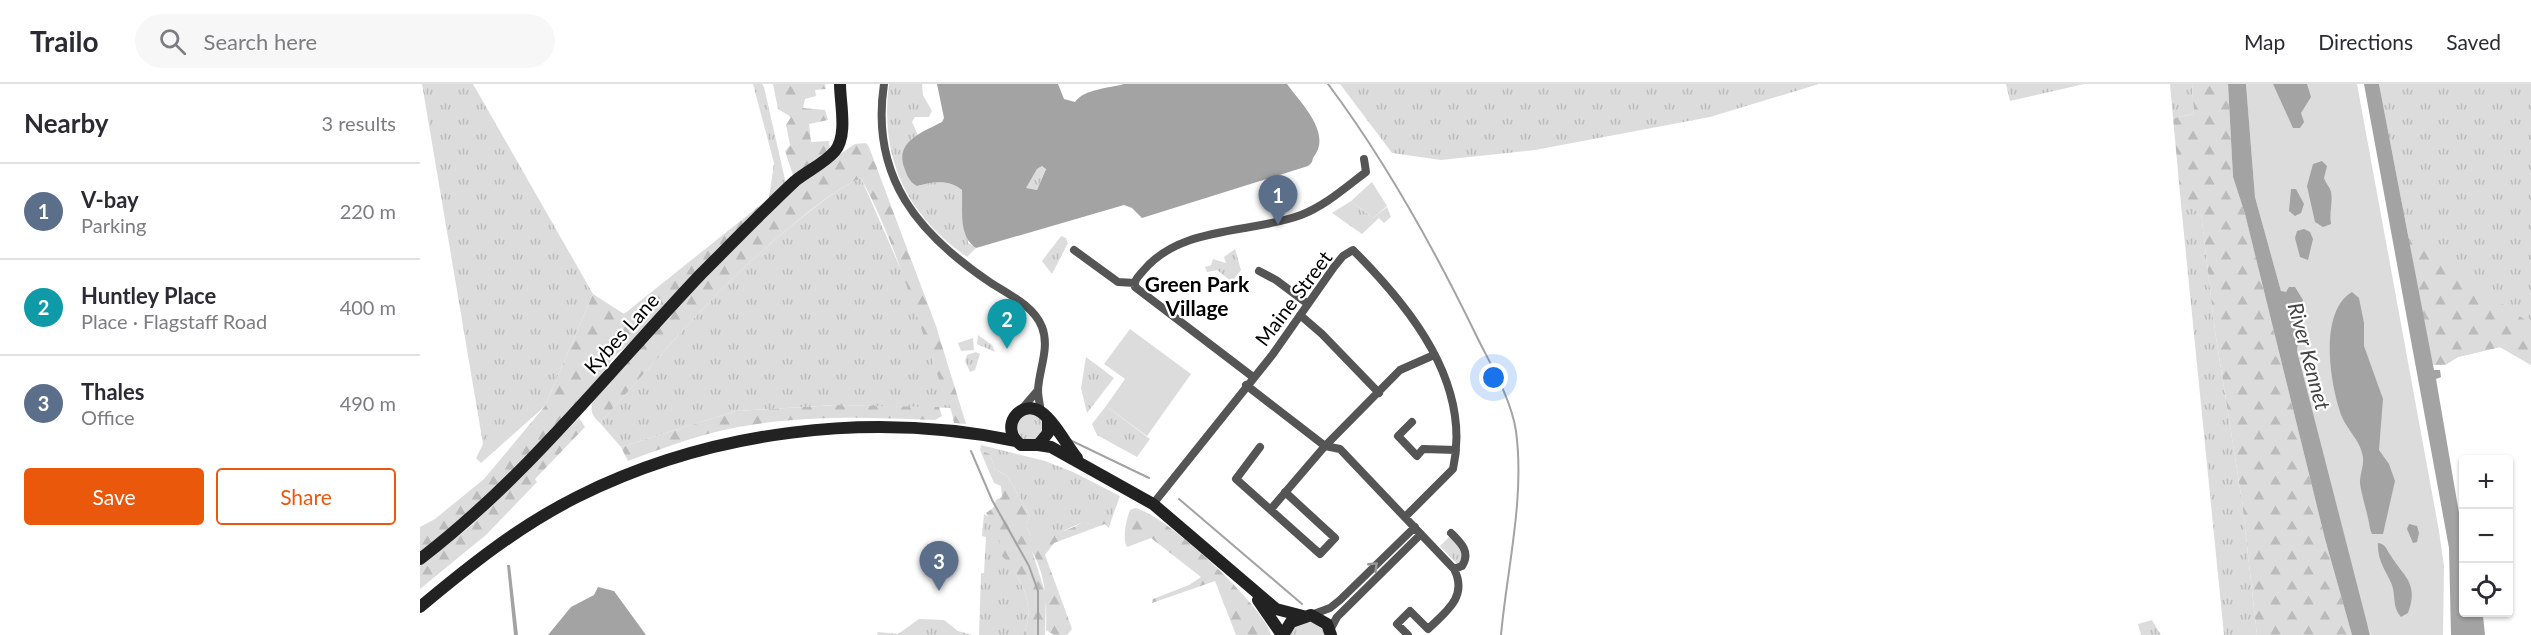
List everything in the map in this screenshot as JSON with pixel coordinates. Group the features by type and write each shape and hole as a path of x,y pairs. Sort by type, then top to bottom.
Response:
{"street":[{"name":"Kybes Lane","path":"420,559 467,522 579,411 636,344 759,215 804,173 835,151 842,128 840,84"},
{"path":"884,84 880,129 886,154 902,194 927,231 946,250 1035,315 1042,327 1045,340 1038,390 1048,433 1038,445"},
{"path":"1135,283 1151,261 1173,248 1219,232 1291,218 1311,211 1366,172 1364,159"},
{"path":"1074,250 1118,282 1135,283"},
{"name":"Maine Street","path":"1153,504 1253,377 1343,256 1353,250 1399,297 1417,321 1434,355 1452,401 1456,421 1456,450 1453,469 1405,517"},
{"path":"1259,271 1276,280 1308,304"},
{"path":"1135,283 1135,287 1253,377"},
{"path":"1300,315 1322,334 1379,393"},
{"path":"1271,509 1325,446 1400,370 1434,355"},
{"path":"1246,385 1325,446 1340,449 1454,569 1460,588 1456,600 1428,629 1410,611 1397,624 1408,635"},
{"path":"1016,441 1011,431 1016,416 1038,390"},
{"path":"982,434 1030,409 1044,417 1081,462"},
{"path":"1412,422 1398,436 1417,456 1423,449 1456,450"},
{"path":"420,606 491,550 576,498 664,460 748,438 821,430 882,428 982,434 1016,441 1026,447 1038,445 1051,447 1153,504 1253,592 1276,609 1322,621 1331,632 1337,617 1418,531"},
{"path":"1260,447 1236,479 1320,554 1335,538 1286,492"},
{"path":"1253,592 1282,635 1291,622 1330,608 1418,531"},
{"path":"1451,533 1466,553 1462,566 1454,569"}],"green space":[{"path":"422,84 473,84 593,294 545,406 481,463 476,458 483,444"},
{"path":"753,84 762,84 764,87 786,184 769,198 774,163"},
{"path":"773,84 825,84 826,89 815,90 816,96 805,99 803,108 825,110 828,120 809,124 811,142 829,141 831,160 855,144 866,143 869,147 936,326 966,424 954,423 949,403 893,249 861,178 815,207 764,249 691,321 600,423 592,411 594,396 639,335 614,357 587,395 470,516 420,555 420,527 435,519 484,479 545,406 593,294 624,314 794,178 785,151 790,145 786,125 791,117 778,109"},
{"path":"889,84 922,84 923,95 932,111 929,117 915,117 912,122 918,135 911,139 917,186 946,183 962,190 968,243 976,248 967,257 928,223 913,203 902,182 893,160 889,136 887,111"},
{"path":"1340,84 1819,84 1710,117 1535,150 1441,160 1392,153"},
{"path":"2006,84 2084,84 2010,101"},
{"path":"2170,84 2192,84 2194,114 2173,118"},
{"path":"2192,84 2228,84 2233,177 2245,214 2325,539 2352,635 2257,635 2242,501 2215,331 2201,213 2181,204 2173,118 2194,114"},
{"path":"2246,84 2357,84 2439,531 2444,566 2443,635 2371,635 2364,617 2297,351 2303,300 2281,291 2255,197"},
{"path":"2379,84 2531,84 2531,365 2500,347 2458,357 2445,365 2433,365"},
{"path":"1042,166 1046,168 1037,190 1025,188 1037,169"},
{"path":"861,178 912,295 937,373 952,408 836,405 736,411 621,447 600,423 645,372 691,321 764,249 824,200"},
{"path":"1372,182 1387,206 1373,218 1351,201"},
{"path":"1351,201 1373,218 1387,207 1391,217 1384,223 1379,218 1362,234 1332,213"},
{"path":"2181,204 2201,212 2215,331 2242,501 2257,635 2224,635"},
{"path":"1061,236 1066,238 1068,243 1052,274 1042,261"},
{"path":"2407,237 2531,324 2531,365 2500,347 2458,357 2445,365 2433,365"},
{"path":"1235,249 1241,270 1232,282 1217,270 1207,272 1205,267 1211,265 1213,259 1226,263 1224,257"},
{"path":"1130,329 1191,374 1147,436 1106,406 1125,379 1104,364"},
{"path":"978,335 992,345 995,352 977,344"},
{"path":"973,338 974,350 961,351 958,343"},
{"path":"976,352 980,354 975,370 970,372 965,361 967,355"},
{"path":"1086,357 1114,378 1087,413 1081,388"},
{"path":"836,405 939,407 942,416 935,420 836,418 762,423 710,433 628,461 621,447 736,411"},
{"path":"1106,406 1150,439 1137,457 1097,435 1092,424"},
{"path":"1028,413 1043,418 1043,439 1023,441 1016,427 1019,418"},
{"path":"579,418 585,427 535,479 537,482 487,534 420,589 420,566 472,525"},
{"path":"981,445 1045,461 1073,472 1120,496 1112,518 1087,524 1083,522 1052,536 1031,536 1026,526 1030,515 1007,476 995,469 990,454 980,450"},
{"path":"980,450 990,454 995,469 1007,476 1030,515 1026,526 1031,536 1065,531 1084,521 1087,524 1110,516 1112,518 1109,528 1105,524 1054,543 1045,555 1072,629 1067,635 1054,635 1046,630 1046,602 1045,635 1023,635 1028,613 1024,591 1020,580 1000,554 999,534 986,513 993,508 996,500 1002,497 1001,486 994,483","holes":["1032,551 1037,560 1045,592"]},
{"path":"1135,508 1168,526 1212,563 1251,604 1265,622 1271,635 1236,635 1215,581 1152,603 1153,599 1189,585 1201,577 1151,538 1127,547 1126,524 1130,510"},
{"path":"984,514 998,529 1001,540 1000,550 1024,590 1029,612 1023,635 979,635 981,573 984,573 986,537 982,536"},
{"path":"1451,535 1464,550 1459,566 1440,546"},
{"path":"919,619 944,620 958,631 972,635 877,635 878,632 898,634"},
{"path":"2152,620 2161,635 2141,635 2138,624"},
{"path":"1312,621 1323,628 1326,635 1288,635 1293,626"}],"shaded area":[{"path":"937,84 1058,84 1064,99 1075,102 1084,94 1124,84 1287,84 1306,108 1317,127 1319,146 1308,166 1142,218 1132,208 1124,205 976,248 966,237 964,230 962,190 946,183 917,186 910,180 904,167 903,150 907,144 919,134 942,122 944,118","holes":["1042,166 1046,169 1037,190 1026,188 1037,169"]},
{"path":"2228,84 2246,84 2255,197 2281,291 2286,292 2289,287 2295,287 2303,300 2297,351 2370,635 2352,635 2325,539 2245,214 2233,177"},
{"path":"2273,84 2307,84 2311,97 2301,113 2304,122 2300,128 2293,128"},
{"path":"2364,84 2379,84 2434,370 2440,370 2441,377 2436,379 2459,513 2459,617 2483,617 2485,635 2451,635 2449,548"},
{"path":"2322,161 2327,166 2324,178 2332,200 2331,224 2323,227 2315,222 2307,186 2313,164"},
{"path":"2291,189 2296,189 2304,204 2301,213 2295,216 2289,211"},
{"path":"2304,229 2310,232 2313,239 2308,260 2300,257 2295,238 2297,231"},
{"path":"2352,292 2359,298 2364,323 2364,346 2383,399 2379,450 2389,464 2395,481 2383,534 2372,534 2370,529 2360,484 2363,457 2342,417 2331,369 2331,332 2334,316 2341,302"},
{"path":"2409,524 2417,526 2419,533 2417,542 2413,543 2407,529"},
{"path":"2378,543 2386,547 2411,587 2411,603 2408,613 2401,617 2395,606 2392,585 2380,560"},
{"path":"507,565 510,565 518,635 514,635"},
{"path":"598,587 614,591 646,635 548,635 571,607 594,595"}],"waterway":[{"path":"1328,84 1390,176 1427,240 1495,372 1514,419 1518,457 1517,508 1501,635"},
{"path":"1070,440 1149,478"},
{"path":"971,451 992,500 1029,566 1038,591 1038,635"},
{"path":"1179,499 1302,604"}],"place":[{"name":"V-bay","path":"1278,225"},
{"name":"Huntley Place","path":"1007,349"},
{"name":"Thales","path":"939,591"}],"district":[{"name":"Green Park Village","path":"1197,295"}],"water label":[{"name":"River Kennet","path":"2310,356"}]}
